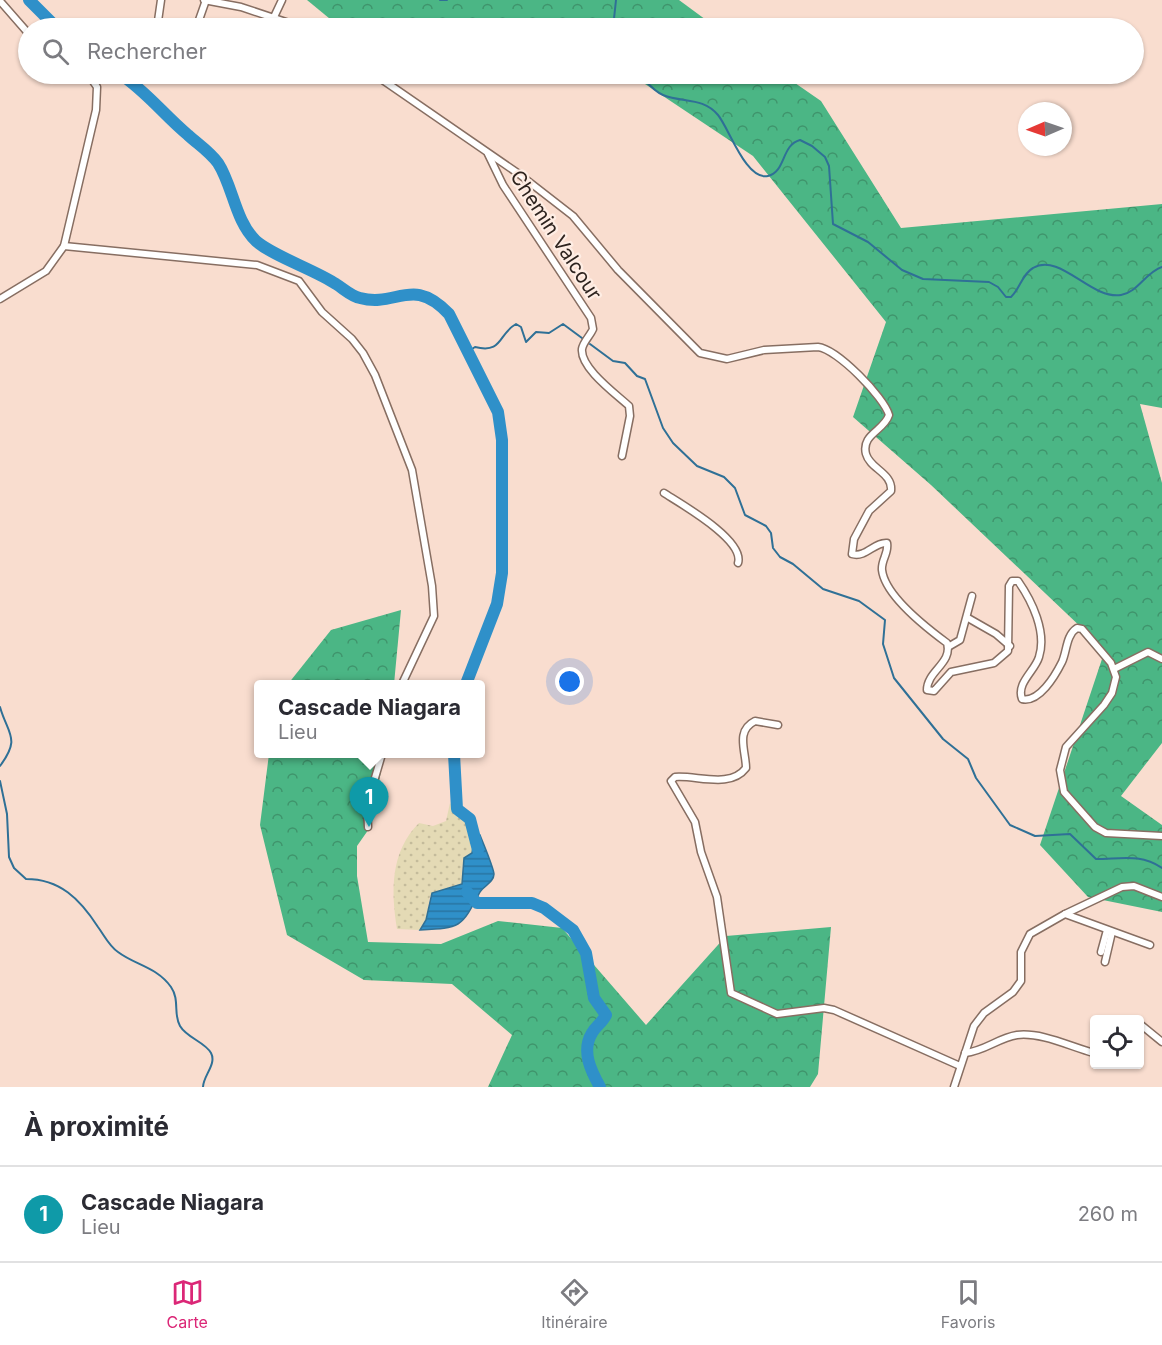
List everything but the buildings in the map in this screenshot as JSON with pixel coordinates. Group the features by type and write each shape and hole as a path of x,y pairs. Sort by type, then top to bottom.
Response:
{"street":[{"path":"158,18 161,0"},
{"path":"200,18 205,0 222,1 274,17 282,0"},
{"path":"0,1 18,22"},
{"path":"0,13 11,15"},
{"path":"0,299 46,271 64,246 96,110 97,87 95,84"},
{"path":"388,84 573,216 618,270 700,353 709,357 727,359 764,350 825,348 839,357 885,404 887,420 868,438 865,451 868,460 890,482 891,491 869,511 854,539 852,554 861,555 879,543 887,543 882,569 888,585 918,621 948,647"},
{"name":"Chemin Valcour","path":"488,153 503,185 591,318 593,329 583,346 583,358 596,376 629,406 630,412 622,456"},
{"path":"64,246 257,265 285,274 308,290 322,312 352,339 375,375 411,470 432,586 434,616 404,680"},
{"path":"664,494 713,524 738,552 738,563"},
{"path":"948,647 947,656 928,680 929,692 934,691 951,672 1000,660 1010,646 1009,586 1015,580 1020,584 1038,621 1041,637 1038,661 1020,689 1022,699 1029,700 1036,697 1056,673 1070,635 1077,628 1082,629 1114,669 1116,677 1112,693 1066,747 1061,760 1060,782 1067,798 1100,831 1115,835 1162,836"},
{"path":"948,647 960,640 968,618 972,596"},
{"path":"968,618 996,634 1010,646"},
{"path":"1114,669 1148,652 1162,659"},
{"path":"778,725 755,721 746,728 742,736 746,768 741,773 716,780 681,776 671,781 695,822 701,852 717,897 729,989 739,998 777,1014 824,1008 834,1010 960,1066"},
{"path":"369,827 367,805 381,758"},
{"path":"954,1087 977,1021 1018,986 1022,975 1021,952 1027,938 1038,928 1126,886 1143,888 1162,897"},
{"path":"1065,914 1150,945"},
{"path":"1101,952 1110,931"},
{"path":"1105,962 1110,931"},
{"path":"1144,1027 1162,1042"},
{"path":"965,1053 985,1050 1006,1038 1028,1035 1090,1052"}],"green space":[{"path":"307,0 679,0 703,18 329,18"},
{"path":"645,84 796,84 821,101 901,228 1162,204 1162,408 1140,404 1162,483 1162,743 1121,796 1162,825 1162,912 1088,897 1040,845 1105,650 931,485 853,417 886,322 753,156"},
{"path":"401,610 394,680 291,680 331,630"},
{"path":"268,758 383,758 371,826 357,846 357,876 368,942 441,944 498,921 562,928 646,1025 726,936 831,927 818,1074 810,1087 488,1087 512,1035 452,984 364,980 287,935 260,825"}],"sand":[{"path":"450,803 470,824 475,835 472,853 463,861 462,884 430,896 426,920 420,930 397,929 394,886 402,846 419,823 433,826 446,821"}],"water":[{"path":"480,835 493,870 492,879 458,924 452,927 420,930 426,920 432,893 462,884 464,858 472,853 475,836"}],"waterway":[{"path":"29,0 47,18"},
{"path":"440,0 447,0"},
{"path":"614,18 616,0"},
{"path":"133,84 215,159 223,172 243,224 263,247 327,279 357,297 373,300 414,294 425,296 449,314 498,412 502,440 502,573 497,604 468,680"},
{"path":"649,84 663,95 699,103 712,109 718,115 745,162 760,175 774,174 794,143 800,140 812,146 825,157 829,166 833,224 868,242 902,270 923,279 989,282 998,287 1006,297 1011,297 1029,271 1043,265 1054,266 1065,271 1098,291 1110,295 1121,295 1132,290 1151,273 1162,267"},
{"path":"469,351 475,347 491,348 516,324 521,327 526,342 536,332 549,333 563,324 586,341"},
{"path":"590,344 613,361 625,363 637,376 645,379 663,428 673,443 697,466 724,477 735,488 745,515 766,526 771,533 773,548 780,557 793,564 823,589 859,601 885,620 883,644 894,678 943,739 968,759 976,778 1010,825 1035,836 1070,834 1096,859 1146,860 1162,868"},
{"path":"0,707 11,736 10,749 0,766"},
{"path":"454,758 457,809 470,819 478,850"},
{"path":"0,781 7,814 9,857 14,868 26,879 49,883 68,892 84,908 115,950 165,980 174,992 180,1026 211,1053 211,1066 203,1087"},
{"path":"467,892 477,903 532,903 544,908 573,930 586,953 594,998 606,1015 592,1033 587,1047 588,1061 600,1087"}],"place":[{"name":"Cascade Niagara","path":"369,827"}]}
